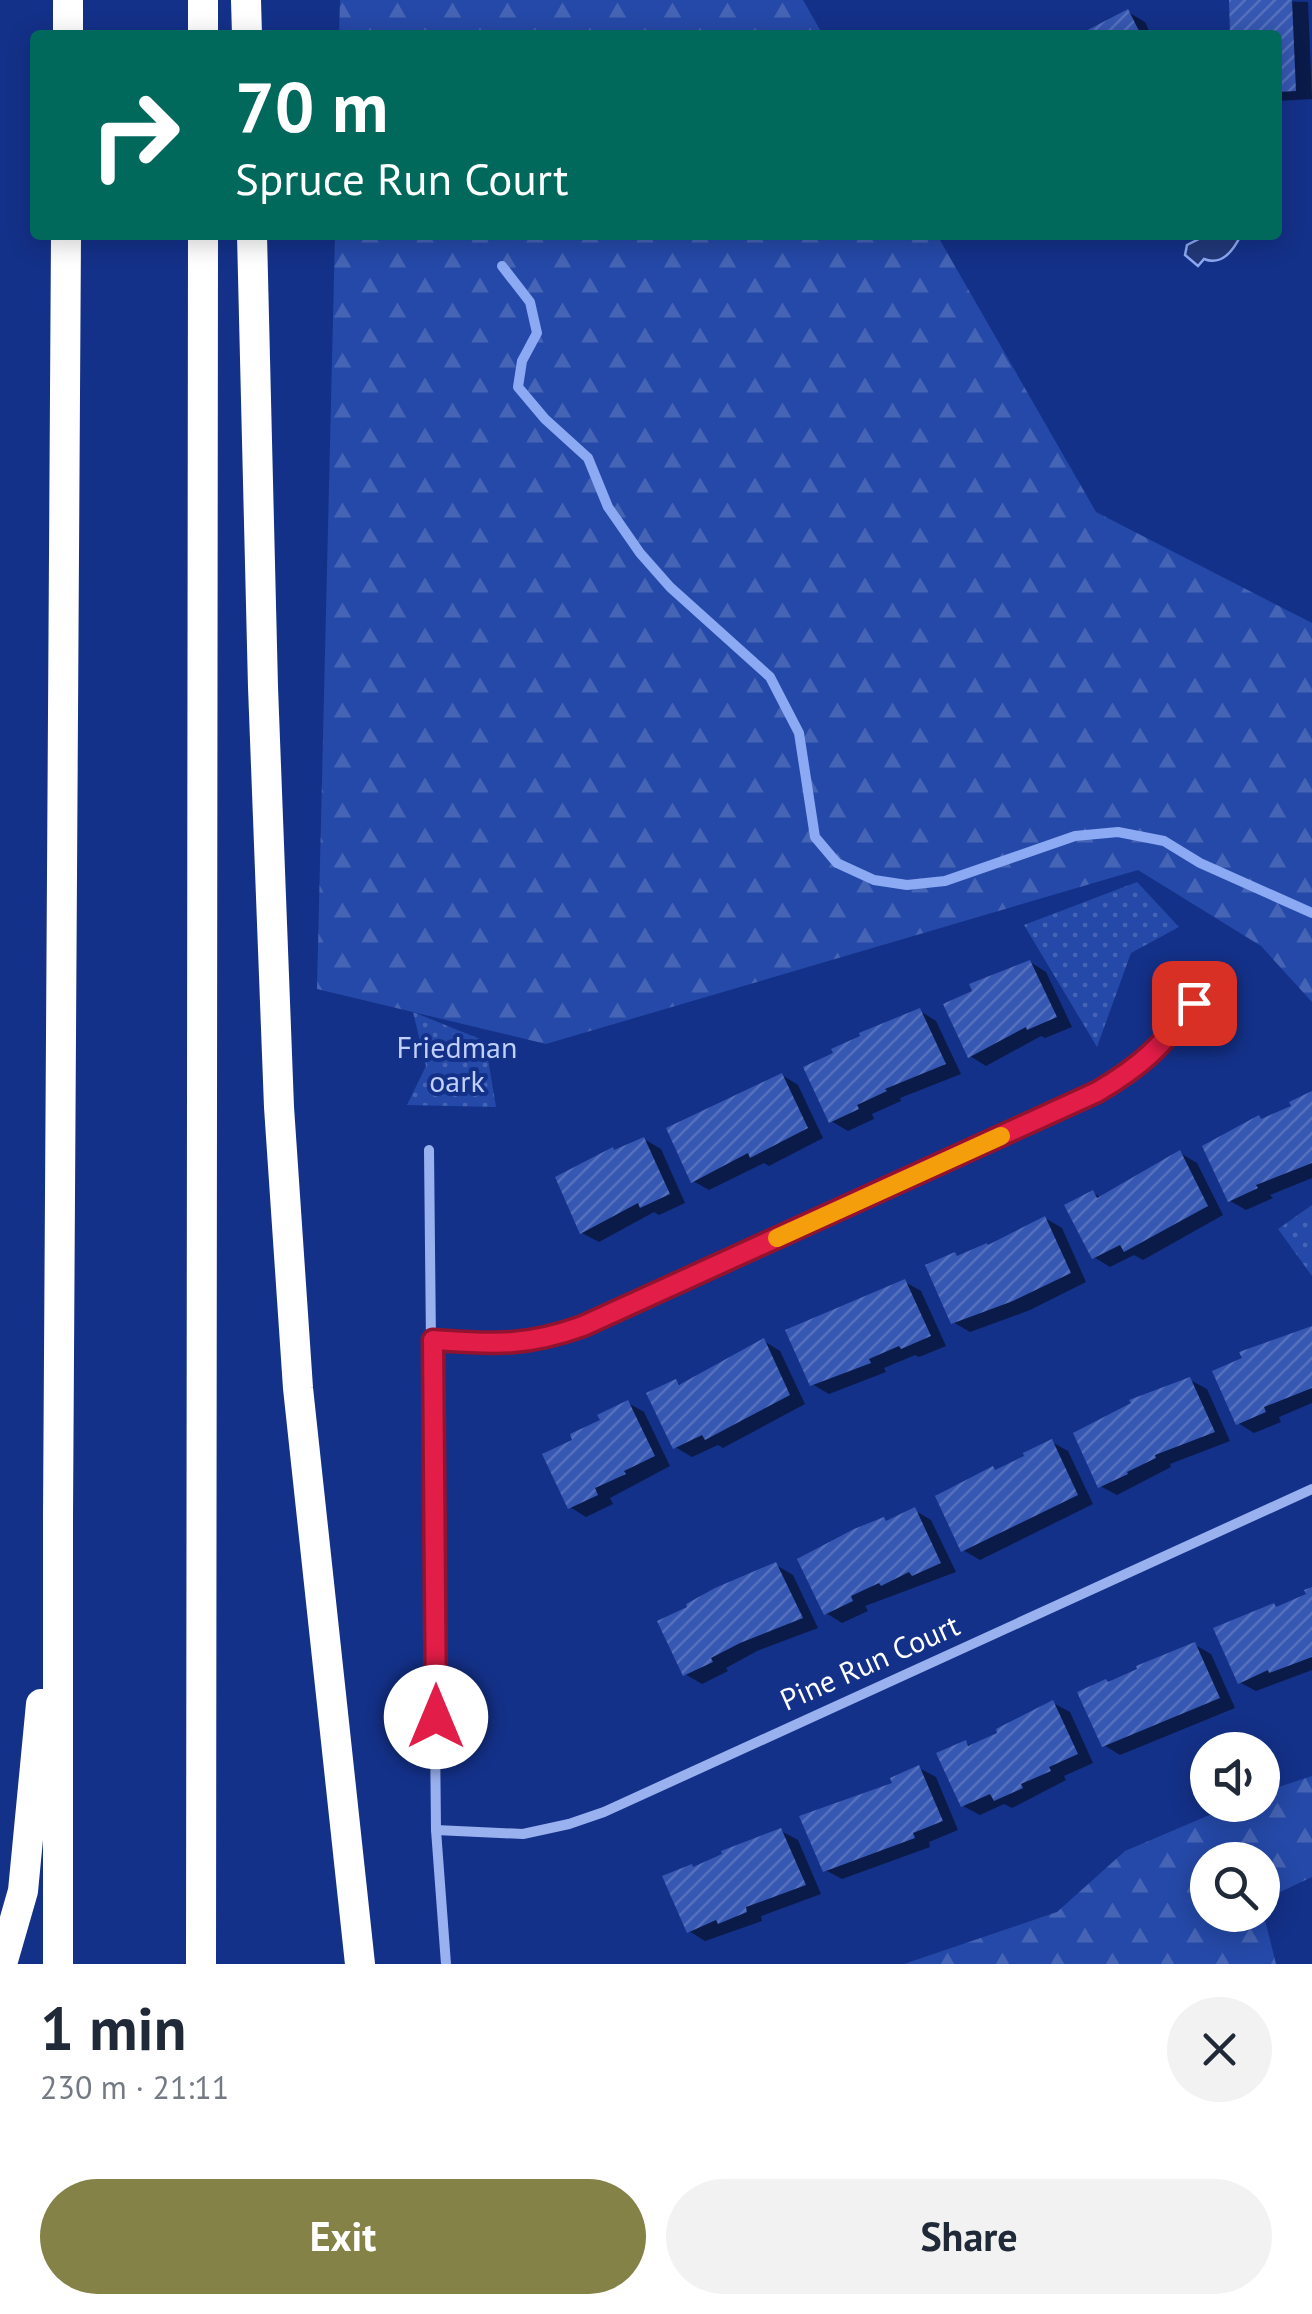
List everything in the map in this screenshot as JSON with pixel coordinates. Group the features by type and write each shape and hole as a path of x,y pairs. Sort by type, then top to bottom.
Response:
{"highway":[{"path":"68,0 68,30"},
{"path":"203,0 203,30"},
{"path":"246,0 247,30"},
{"path":"58,1964 66,240"},
{"path":"201,1964 203,240"},
{"path":"252,240 279,1107 298,1388 360,1964"},
{"path":"2,1964 23,1891 58,1516"}],"street":[{"path":"433,1340 500,1345 540,1341 583,1326 1097,1092 1162,1046 1194,1003"},
{"path":"429,1150 436,1830 446,1964"},
{"name":"Pine Run Court","path":"436,1830 523,1834 604,1812 1312,1490"}],"green space":[{"path":"340,0 803,0 820,30 339,30"},
{"path":"335,240 940,240 1096,512 1312,623 1312,1002 1261,946 1138,870 546,1044 317,989"},
{"path":"1137,882 1179,927 1131,953 1097,1047 1024,925"},
{"name":"Friedman oark","path":"413,1012 485,1041 496,1107 407,1105 426,1066"},
{"path":"1312,1205 1312,1276 1278,1229"},
{"path":"1312,1776 1312,1877 1280,1892 1280,1842 1190,1842 1190,1932 1268,1932 1276,1964 904,1964 1057,1912 1125,1851 1193,1822 1280,1822 1280,1786"}],"shaded area":[{"path":"1197,240 1238,240 1226,256 1204,259 1198,266 1185,255 1187,245"}],"building":[{"path":"1229,0 1292,0 1296,91 1282,92 1282,30 1230,30"},
{"path":"1128,9 1138,30 1088,30"},
{"path":"1030,960 1057,1017 1027,1030 1026,1027 968,1058 943,1004 972,991 969,984"},
{"path":"920,1008 946,1064 885,1089 857,1105 859,1109 829,1123 803,1067 833,1053 831,1049 860,1036 859,1033"},
{"path":"782,1073 808,1128 691,1183 666,1128"},
{"path":"1312,1091 1312,1163 1256,1185 1258,1188 1228,1202 1202,1146 1259,1115 1261,1119 1291,1106 1289,1102"},
{"path":"644,1137 670,1194 640,1208 638,1203 580,1234 555,1177 613,1147 614,1150"},
{"path":"1180,1150 1208,1206 1124,1252 1120,1245 1092,1259 1064,1205 1093,1190 1097,1198"},
{"path":"1045,1216 1071,1273 1013,1301 951,1324 925,1265 955,1252 957,1256 988,1245"},
{"path":"905,1279 931,1336 810,1386 785,1330"},
{"path":"1312,1326 1312,1388 1264,1407 1266,1412 1236,1425 1212,1371 1242,1358 1239,1352"},
{"path":"764,1338 790,1395 705,1440 702,1435 673,1449 646,1393 676,1379 679,1385"},
{"path":"1190,1377 1215,1432 1155,1455 1156,1458 1098,1488 1073,1433 1131,1403 1129,1400"},
{"path":"628,1400 655,1456 595,1488 598,1495 568,1509 542,1454 572,1440 570,1434 600,1420 597,1415"},
{"path":"1052,1439 1078,1495 961,1552 935,1496 993,1466 995,1470 1024,1456 1023,1453"},
{"path":"915,1507 941,1563 912,1576 909,1572 881,1586 879,1583 824,1615 797,1559 854,1529 884,1517 886,1521"},
{"path":"776,1562 803,1618 740,1643 683,1676 657,1621 715,1588"},
{"path":"1312,1587 1312,1657 1238,1684 1213,1628 1274,1603 1276,1607 1306,1594 1304,1590"},
{"path":"1195,1642 1220,1698 1102,1747 1077,1692"},
{"path":"1053,1700 1078,1754 1021,1784 1023,1788 994,1801 990,1794 961,1807 936,1753 966,1740 968,1746 997,1733 996,1729"},
{"path":"919,1765 943,1821 913,1833 915,1838 823,1872 799,1816 892,1783 890,1778"},
{"path":"781,1828 806,1885 746,1907 747,1912 718,1924 716,1920 687,1933 662,1876 692,1864 693,1867 722,1854 721,1851"}],"waterway":[{"path":"502,266 530,302 537,333 522,361 518,387 545,419 588,458 608,507 640,553 670,587 770,677 799,733 815,837 837,863 874,880 907,885 945,881 1075,836 1118,832 1164,841 1200,863 1312,913"}],"slow traffic":[{"path":"777,1238 1001,1136"}],"route":[{"path":"436,1717 433,1340 500,1345 540,1341 583,1326 1097,1092 1162,1046 1194,1003"}]}
